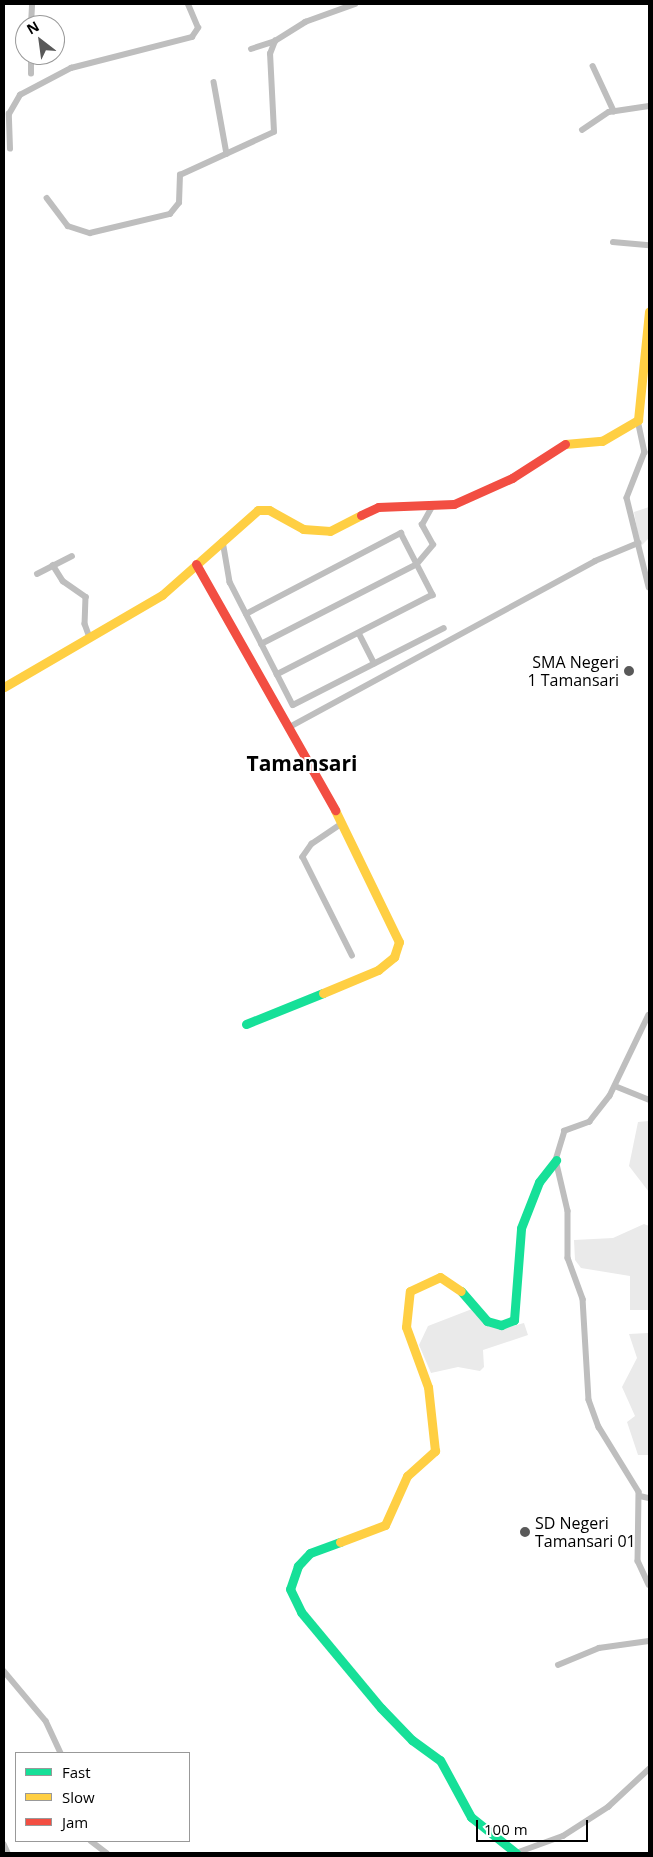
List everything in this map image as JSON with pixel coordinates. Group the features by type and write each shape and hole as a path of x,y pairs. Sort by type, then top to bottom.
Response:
{"street":[{"path":"10,149 8,114 20,95 71,68 192,37 198,28 188,4"},
{"path":"251,49 275,41 300,24 355,4"},
{"path":"47,198 68,226 103,234 170,214 179,203 180,175 274,132 270,54 275,41"},
{"path":"31,65 31,74"},
{"path":"593,66 614,111"},
{"path":"214,82 227,154"},
{"path":"582,130 614,111 649,106"},
{"path":"613,242 649,245"},
{"path":"649,312 638,420 645,452 626,493 649,587"},
{"path":"4,687 91,640 162,595 223,539 263,509 303,529 323,532 378,507 432,507 485,492 568,442 614,438 638,420"},
{"path":"261,644 417,564 433,546 422,525 432,507"},
{"path":"246,614 401,534 417,564 433,595 278,675"},
{"path":"223,539 225,569 293,705 444,628"},
{"path":"288,728 595,560 638,543"},
{"path":"37,574 72,556"},
{"path":"196,564 342,824 396,934 398,950 378,970 246,1024"},
{"path":"53,565 64,582 86,597 85,624 91,640"},
{"path":"359,633 374,663"},
{"path":"342,824 312,844 303,857 352,955"},
{"path":"649,1015 615,1086 596,1116 561,1136 556,1160 568,1211 568,1258 582,1299 589,1400 599,1427 640,1496 638,1561 649,1585"},
{"path":"615,1086 649,1100"},
{"path":"556,1160 539,1182 521,1228 514,1320 501,1325 487,1321 454,1283 440,1277 410,1291 406,1327 428,1387 435,1451 407,1476 384,1525 310,1553 298,1566 290,1589 301,1612 381,1708 412,1740 440,1760 471,1817 516,1853 563,1836 608,1807 649,1769"},
{"path":"640,1496 649,1498"},
{"path":"558,1665 598,1648 649,1641"},
{"path":"4,1671 46,1721 60,1752"},
{"path":"92,1842 107,1853"},
{"path":"4,1844 8,1853"}],"shaded area":[{"path":"649,507 649,538 640,547 634,512"},
{"path":"649,1121 649,1192 629,1166 638,1122"},
{"path":"644,1224 649,1226 649,1455 638,1455 627,1422 635,1416 622,1387 637,1358 629,1334 648,1333 648,1310 630,1310 630,1276 581,1268 575,1260 574,1240 613,1238"},
{"path":"472,1309 505,1328 524,1323 528,1335 483,1350 484,1367 480,1371 458,1367 431,1373 419,1345 428,1326"}],"traffic: fast":[{"path":"246,1024 323,993"},
{"path":"461,1291 487,1321 501,1325 514,1320 521,1228 539,1182 556,1160"},
{"path":"340,1542 310,1553 298,1566 290,1589 301,1612 381,1708 412,1740 440,1760 471,1817 516,1853"}],"traffic: slow":[{"path":"565,444 602,441 638,420 649,312"},
{"path":"4,687 162,595 258,510 269,510 303,529 330,531 361,515"},
{"path":"323,993 378,970 394,957 399,942 335,810"},
{"path":"340,1542 385,1525 407,1476 435,1451 428,1387 406,1327 410,1291 440,1277 461,1291"}],"traffic: jam":[{"path":"361,515 378,507 454,504 512,478 565,444"},
{"path":"196,564 335,810"}],"place":[{"name":"SMA Negeri 1 Tamansari","path":"629,671"},
{"name":"SD Negeri Tamansari 01","path":"525,1532"}],"district":[{"name":"Tamansari","path":"302,763"}]}
